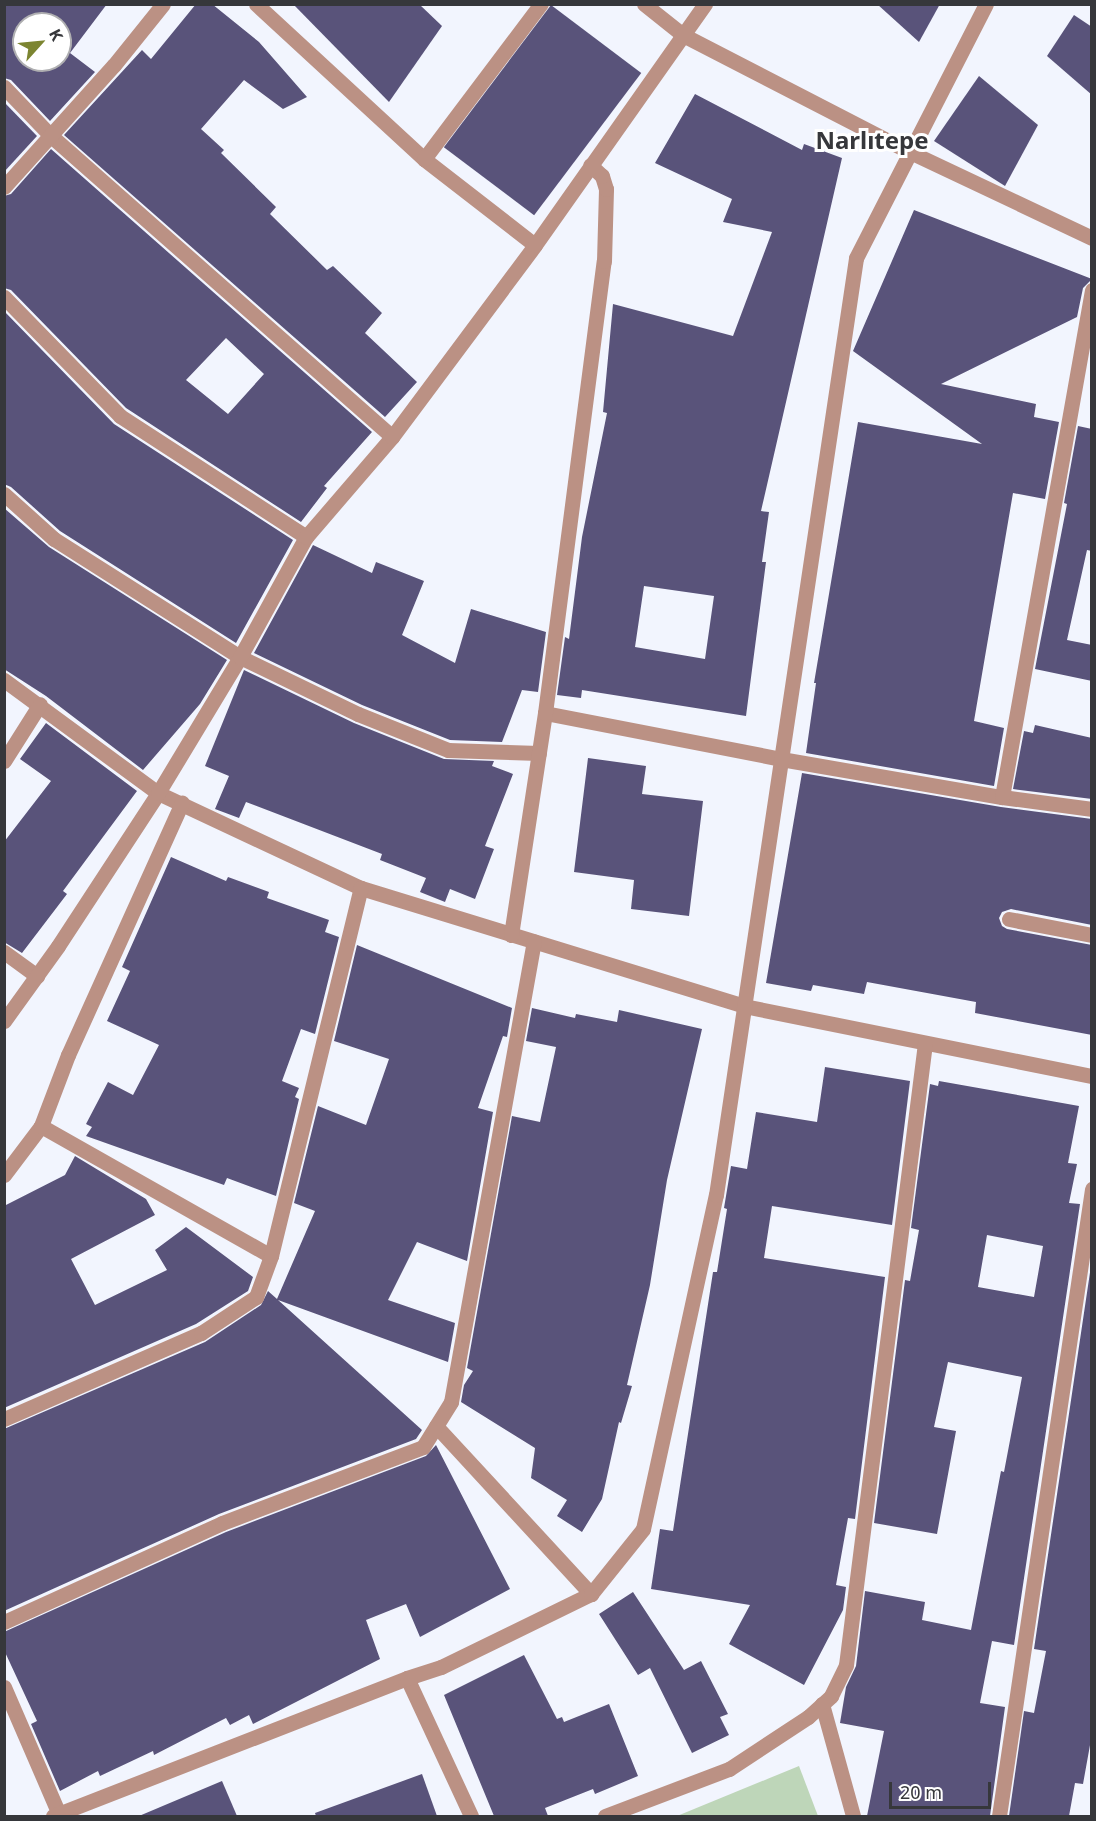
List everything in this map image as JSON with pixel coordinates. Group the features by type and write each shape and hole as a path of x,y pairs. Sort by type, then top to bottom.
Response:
{"street":[{"path":"4,187 114,65 163,4"},
{"path":"256,4 424,159 535,245"},
{"path":"424,159 541,4"},
{"path":"644,4 683,35 910,152 1092,238"},
{"path":"4,1021 37,976 158,793 240,657 306,537 392,437 535,245 705,4"},
{"path":"4,1687 56,1815 406,1678 441,1667 591,1594 643,1529 716,1196 856,258 986,4"},
{"path":"4,87 50,135 392,437"},
{"path":"511,934 545,713 604,261 606,189 602,176 590,165"},
{"path":"1002,797 1092,290"},
{"path":"4,297 120,416 306,537"},
{"path":"4,494 54,539 240,657 358,714 448,750 539,753"},
{"path":"4,680 40,704 158,793 182,802 361,888 744,1006 1092,1076"},
{"path":"4,761 40,704"},
{"path":"545,713 781,759 1002,797 1092,809"},
{"path":"4,1175 41,1126 68,1054 182,802"},
{"path":"4,1419 201,1332 256,1298 271,1256 361,888"},
{"path":"1009,919 1092,935"},
{"path":"4,1622 222,1523 423,1447 451,1402 534,941"},
{"path":"4,952 37,976"},
{"path":"605,1816 729,1768 808,1717 831,1696 846,1665 925,1043"},
{"path":"41,1126 271,1256"},
{"path":"999,1816 1092,1189"},
{"path":"436,1426 591,1594"},
{"path":"406,1678 471,1816"},
{"path":"822,1704 853,1816"}],"green space":[{"path":"799,1766 818,1816 677,1816"}],"building":[{"path":"4,4 107,4 72,50 72,12 12,12 12,72 72,72 72,55 95,72 50,121 11,80 4,78"},
{"path":"196,4 212,4 259,42 307,97 283,109 244,80 201,129 224,150 221,153 276,207 270,214 327,270 333,266 382,313 365,333 417,382 385,417 64,135 142,50 151,59"},
{"path":"293,4 419,4 442,26 389,102"},
{"path":"877,4 940,4 919,42"},
{"path":"551,5 641,73 534,215 444,147"},
{"path":"1074,15 1092,27 1092,95 1047,56"},
{"path":"979,76 1038,125 1005,186 934,141"},
{"path":"695,94 802,150 804,144 842,158 761,511 769,512 762,562 766,562 746,716 582,690 581,698 557,695 565,637 569,639 582,537 607,413 603,412 613,304 733,336 772,232 723,222 732,199 655,163","holes":["644,586 714,596 705,659 635,647"]},
{"path":"4,102 37,136 4,172"},
{"path":"51,149 372,432 324,486 327,488 301,522 126,408 11,290 4,288 4,196 11,194","holes":["226,338 264,374 228,414 186,380"]},
{"path":"914,210 1092,279 1083,288 1077,317 941,384 1036,404 1034,417 1059,422 1045,499 1013,493 974,721 1004,728 994,786 806,753 816,683 814,683 858,422 982,444 853,351"},
{"path":"4,311 114,424 293,540 236,643 60,531 11,487 4,484"},
{"path":"1078,426 1092,429 1092,551 1087,550 1067,640 1092,645 1092,681 1035,669 1067,504 1064,503"},
{"path":"4,508 49,547 227,660 200,704 143,770 46,696 4,669"},
{"path":"313,545 372,573 376,562 424,581 402,635 455,663 471,609 546,632 538,692 522,690 502,742 450,740 362,705 254,653"},
{"path":"244,670 354,723 444,759 494,761 492,766 513,774 485,846 494,849 475,899 450,889 445,902 420,892 426,878 380,860 382,854 246,802 239,818 215,809 229,776 205,766"},
{"path":"46,723 137,791 63,891 67,894 22,953 4,942 4,842 51,781 20,759"},
{"path":"1035,725 1092,738 1092,799 1013,789 1024,731 1033,733"},
{"path":"588,758 646,766 642,794 703,801 689,916 631,909 634,880 574,872"},
{"path":"802,773 1001,807 1092,819 1092,925 1011,909 1002,912 999,918 1002,926 1007,929 1092,945 1092,1035 975,1013 976,1002 867,982 864,994 813,985 811,991 766,983"},
{"path":"171,857 226,881 228,877 269,892 267,898 329,920 325,932 339,937 315,1034 301,1029 282,1081 299,1088 295,1097 299,1099 276,1196 227,1178 224,1185 86,1136 92,1127 86,1124 108,1082 133,1095 159,1045 107,1021 130,971 122,967"},
{"path":"357,945 512,1008 507,1037 503,1036 478,1108 493,1112 467,1261 417,1242 388,1300 455,1323 448,1362 278,1300 422,1430 416,1439 219,1514 4,1611 4,1429 205,1342 261,1305 268,1291 277,1299 315,1211 294,1203 318,1106 366,1125 389,1059 334,1041"},
{"path":"532,1008 575,1018 576,1014 617,1022 619,1010 702,1029 667,1180 650,1285 627,1385 632,1386 621,1423 619,1422 602,1499 582,1532 557,1516 567,1500 531,1478 535,1448 461,1402 464,1385 473,1371 467,1368 512,1116 540,1122 556,1047 526,1041"},
{"path":"825,1067 910,1081 892,1225 772,1206 764,1258 885,1277 855,1519 848,1518 836,1585 846,1587 843,1610 804,1685 729,1644 750,1605 651,1589 660,1529 673,1531 713,1272 717,1272 731,1166 747,1169 756,1112 817,1122"},
{"path":"939,1081 1079,1106 1068,1163 1077,1164 1069,1203 1080,1204 1014,1645 992,1641 980,1703 1005,1707 990,1816 867,1816 884,1731 840,1723 846,1687 856,1666 865,1591 925,1602 922,1620 971,1630 1001,1471 1004,1472 1022,1377 948,1362 934,1427 956,1431 937,1534 874,1523 905,1280 910,1281 919,1230 911,1228 930,1084 938,1086","holes":["987,1235 1043,1246 1034,1297 978,1287"]},
{"path":"75,1156 146,1199 155,1215 71,1259 95,1305 167,1270 155,1250 186,1227 253,1277 248,1291 196,1324 4,1408 4,1206 65,1175"},
{"path":"1092,1259 1092,1734 1083,1784 1075,1783 1069,1816 1009,1816 1024,1711 1034,1713 1046,1651 1034,1649"},
{"path":"436,1445 510,1589 420,1637 406,1604 366,1620 380,1659 253,1724 249,1715 230,1725 226,1718 154,1755 153,1751 100,1776 98,1771 60,1791 31,1724 37,1721 4,1650 4,1632 226,1532 426,1456"},
{"path":"633,1592 684,1670 701,1661 728,1714 720,1717 729,1735 692,1753 650,1668 638,1675 599,1614"},
{"path":"524,1655 557,1719 562,1717 564,1722 609,1704 638,1776 595,1794 593,1789 545,1808 548,1816 494,1816 444,1695"},
{"path":"422,1774 437,1816 316,1816 315,1813"},
{"path":"222,1781 237,1816 139,1816"}],"district":[{"name":"Narlıtepe","path":"872,140"}]}
